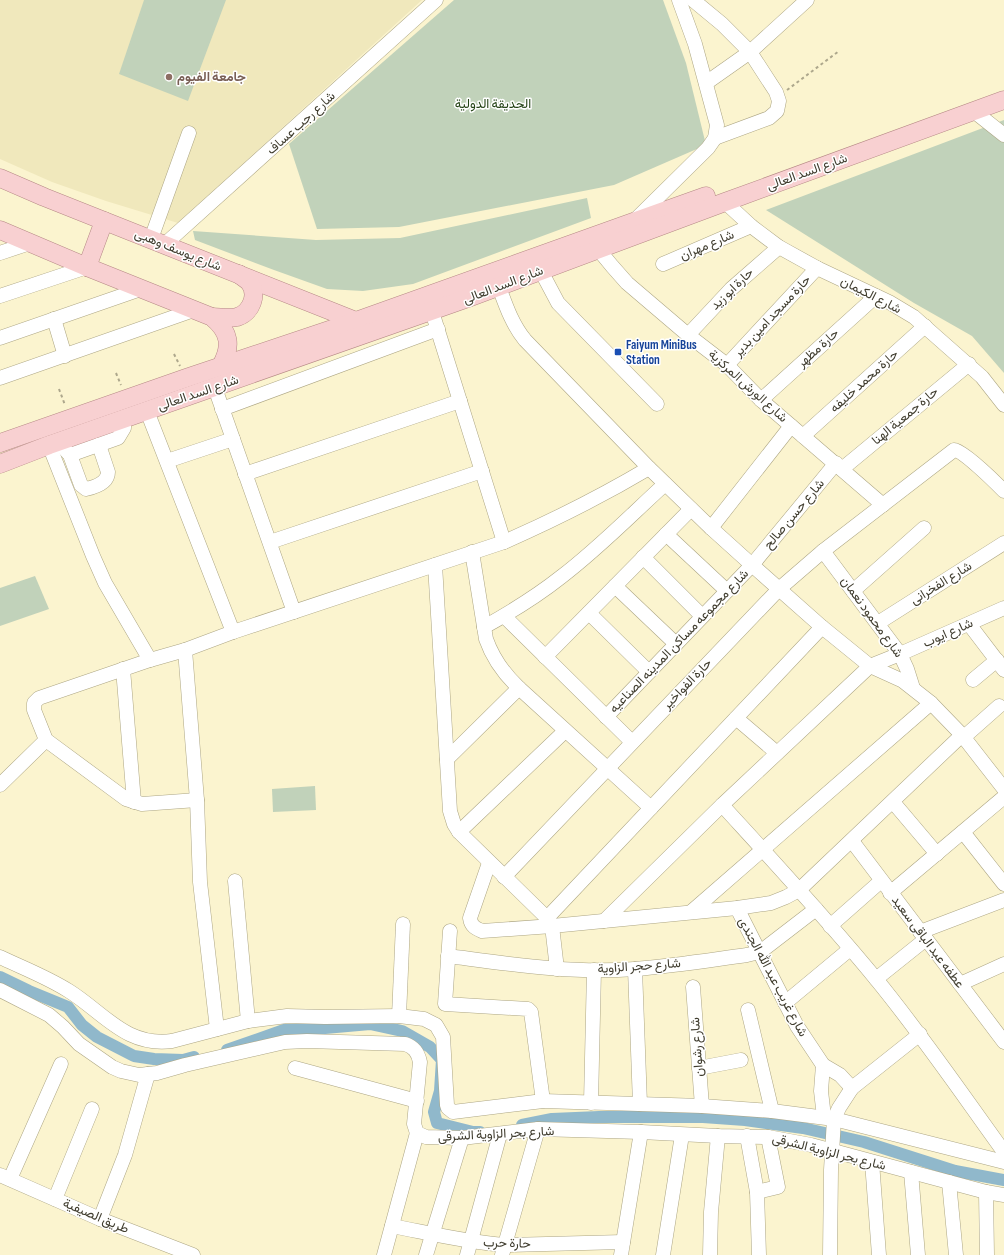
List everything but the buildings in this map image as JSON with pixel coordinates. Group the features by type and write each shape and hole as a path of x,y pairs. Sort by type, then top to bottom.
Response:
{"main road":[{"name":"شارع السد العالى","path":"0,464 59,447 147,410 215,388 466,290 633,222 1004,88"},
{"name":"شارع السد العالى","path":"466,290 499,287 598,249 975,112 1004,100"},
{"name":"شارع يوسف وهبى","path":"0,178 356,322"},
{"path":"87,267 104,221"},
{"path":"0,230 87,267 212,317 221,324 226,334 228,345 227,356 221,366"},
{"path":"212,317 236,317 247,311 251,306 253,300 252,288 249,282 238,274"},
{"name":"شارع السد العالى","path":"0,443 221,366 356,322 430,303"}],"street":[{"name":"شارع رجب عساف","path":"158,242 436,0"},
{"path":"633,222 708,148 715,138 717,125 695,44 679,0"},
{"path":"693,0 722,24 750,52 778,96 779,106 774,115 715,138"},
{"path":"706,83 750,52 799,2"},
{"path":"975,112 1004,135"},
{"path":"158,242 189,133"},
{"name":"شارع الكيمان","path":"725,202 751,226 780,247 818,268 902,310 925,326 968,364 986,382 1004,405"},
{"name":"شارع مهران","path":"663,264 751,226"},
{"path":"0,253 30,243"},
{"name":"حارة ابو زيد","path":"688,335 731,289 780,247"},
{"name":"شارع الورش المركزية","path":"598,249 627,283 688,335 728,365 761,400 883,505"},
{"path":"0,296 87,267"},
{"name":"حارة مسجد امين بدير","path":"728,365 818,268"},
{"path":"541,271 558,303 657,404"},
{"name":"شارع محمود نعمان","path":"499,287 509,314 517,330 525,340 665,484 711,528 822,627 870,666 892,675 913,688 931,703 963,736 1004,789"},
{"path":"0,338 141,289"},
{"name":"حارة مظهر","path":"761,400 876,296"},
{"path":"430,303 504,542"},
{"path":"0,378 194,310"},
{"path":"54,319 65,356"},
{"name":"حارة محمد خليفه","path":"803,436 925,326"},
{"path":"222,409 438,329"},
{"name":"حارة جمعية الهنا","path":"839,466 968,364"},
{"path":"215,388 294,612"},
{"path":"245,474 460,401"},
{"path":"147,410 233,632"},
{"path":"59,447 99,445 115,440 120,436 124,428 124,419"},
{"path":"711,528 791,426"},
{"path":"167,461 233,438"},
{"path":"59,447 81,485 88,489 104,482 108,476 99,445"},
{"path":"59,447 93,556 105,583 150,660"},
{"name":"حارة الفواخير","path":"504,877 779,589 823,551 956,450 981,469 1004,491"},
{"name":"شارع حسن صالح","path":"752,565 839,466"},
{"path":"197,800 142,804 126,798 46,740 34,710 34,703 39,698 123,669 185,650 233,632 504,542 578,508 649,468"},
{"path":"270,542 482,471"},
{"path":"484,627 504,616 556,581 588,555 665,484"},
{"path":"545,657 691,509"},
{"path":"853,590 924,528"},
{"path":"666,534 727,591"},
{"name":"شارع الفخرانى","path":"878,623 1004,543"},
{"name":"شارع محمود نعمان","path":"823,551 900,654 913,688"},
{"path":"472,552 484,627 494,660 504,674 651,808"},
{"path":"643,557 702,616"},
{"path":"435,565 450,811 454,824 459,832 550,922 557,969"},
{"name":"شارع مجموعه مساكن المدينه الصناعيه","path":"606,717 752,565"},
{"path":"615,586 676,644"},
{"name":"شارع ايوب","path":"870,666 1004,608"},
{"path":"588,613 649,672"},
{"path":"504,616 632,742"},
{"path":"970,624 1000,665 973,680"},
{"path":"550,922 651,808 822,627"},
{"path":"185,650 197,800 200,882 217,1029"},
{"path":"604,921 722,805 870,666"},
{"path":"123,669 134,802"},
{"path":"447,760 519,688"},
{"path":"691,912 931,703"},
{"path":"489,863 470,918 470,923 475,928 482,931 550,922 604,921 737,908 772,902 799,890 963,736 999,706"},
{"path":"736,718 777,753"},
{"path":"459,832 565,731"},
{"path":"0,785 46,740"},
{"path":"890,893 1004,797"},
{"path":"893,802 937,854"},
{"path":"722,805 816,909 876,979 920,1034 1004,1152"},
{"path":"963,832 1004,884"},
{"name":"عطفه عبد الباقى سعيد","path":"852,841 1004,1042"},
{"path":"235,881 248,1021"},
{"path":"830,926 881,881"},
{"path":"876,979 923,936 1004,900"},
{"name":"شارع غريب عبد الله الجندى","path":"737,908 797,1026 823,1065 840,1075 852,1088"},
{"name":"شارع حجر الزاوية","path":"448,956 557,969 594,970 635,969 747,955 759,952 769,946 816,909"},
{"path":"399,1016 403,924"},
{"path":"450,931 444,1004 525,1008 531,1012 543,1101"},
{"path":"785,1003 850,949"},
{"name":"شارع بحر الزاوية الشرقى","path":"0,957 68,990 122,1031 138,1038 155,1042 164,1042 203,1034 248,1021 287,1016 399,1016 424,1019 436,1025 440,1030 444,1043 447,1106 451,1111 456,1113 543,1101 702,1106 772,1111 829,1118 1004,1162"},
{"path":"960,984 1004,964"},
{"path":"635,969 640,1104"},
{"path":"592,1103 594,970"},
{"name":"شارع رشوان","path":"693,987 702,1106"},
{"path":"0,990 49,1015 84,1048 112,1067 129,1074 148,1074 285,1042 307,1041 405,1044 414,1048 420,1062 414,1124 417,1133 384,1255"},
{"path":"748,1010 772,1111"},
{"path":"829,1118 852,1088 920,1034"},
{"path":"699,1068 741,1060"},
{"path":"5,1177 61,1064"},
{"path":"823,1065 821,1091 829,1118 832,1152 830,1255"},
{"path":"294,1068 417,1101"},
{"path":"100,1219 125,1156 148,1074"},
{"path":"55,1199 92,1109"},
{"path":"503,1250 538,1129"},
{"name":"شارع بحر الزاوية الشرقى","path":"417,1133 426,1137 462,1138 538,1129 641,1132 682,1135 768,1136 797,1142 986,1192 1004,1195"},
{"path":"622,1248 641,1132"},
{"path":"469,1248 500,1134"},
{"path":"663,1255 682,1135"},
{"path":"710,1255 711,1212 718,1136"},
{"path":"747,1136 757,1192 759,1255"},
{"path":"757,1192 778,1187 768,1136"},
{"path":"426,1255 462,1138"},
{"path":"872,1162 878,1255"},
{"path":"911,1172 918,1255"},
{"name":"طريق الصيفية","path":"5,1177 100,1219 194,1255"},
{"path":"949,1182 956,1255"},
{"path":"986,1192 988,1255"},
{"name":"حارة حرب","path":"392,1226 432,1234 469,1248 503,1250 622,1248"}],"path":[{"path":"778,96 839,51"},
{"path":"59,389 70,418"}],"shaded area":[{"name":"جامعة الفيوم","path":"0,0 422,0 178,223 106,201 52,182 0,159"}],"green space":[{"path":"144,0 226,0 188,101 119,74"},
{"name":"الحديقة الدولية","path":"454,0 663,0 686,63 706,145 614,185 399,227 317,229 289,144"},
{"path":"1004,120 1004,373 972,336 914,303 766,210"},
{"path":"587,198 591,218 413,284 363,291 327,289 195,240 193,231 316,240 400,238"},
{"path":"35,576 49,609 0,626 0,588"},
{"path":"315,786 316,810 273,812 272,789"}],"waterway":[{"path":"0,977 68,1007 82,1025 97,1037 134,1056 154,1059 183,1060 194,1057"},
{"path":"227,1050 284,1030 370,1024 402,1031 430,1047 442,1060 440,1091 434,1112 437,1123 473,1132 480,1132"},
{"path":"522,1125 552,1119 599,1117 703,1117 745,1120 803,1128 864,1142 955,1171 1004,1180"}],"place":[{"name":"جامعة الفيوم","path":"169,77"},
{"name":"Faiyum MiniBus Station","path":"618,352"}]}
